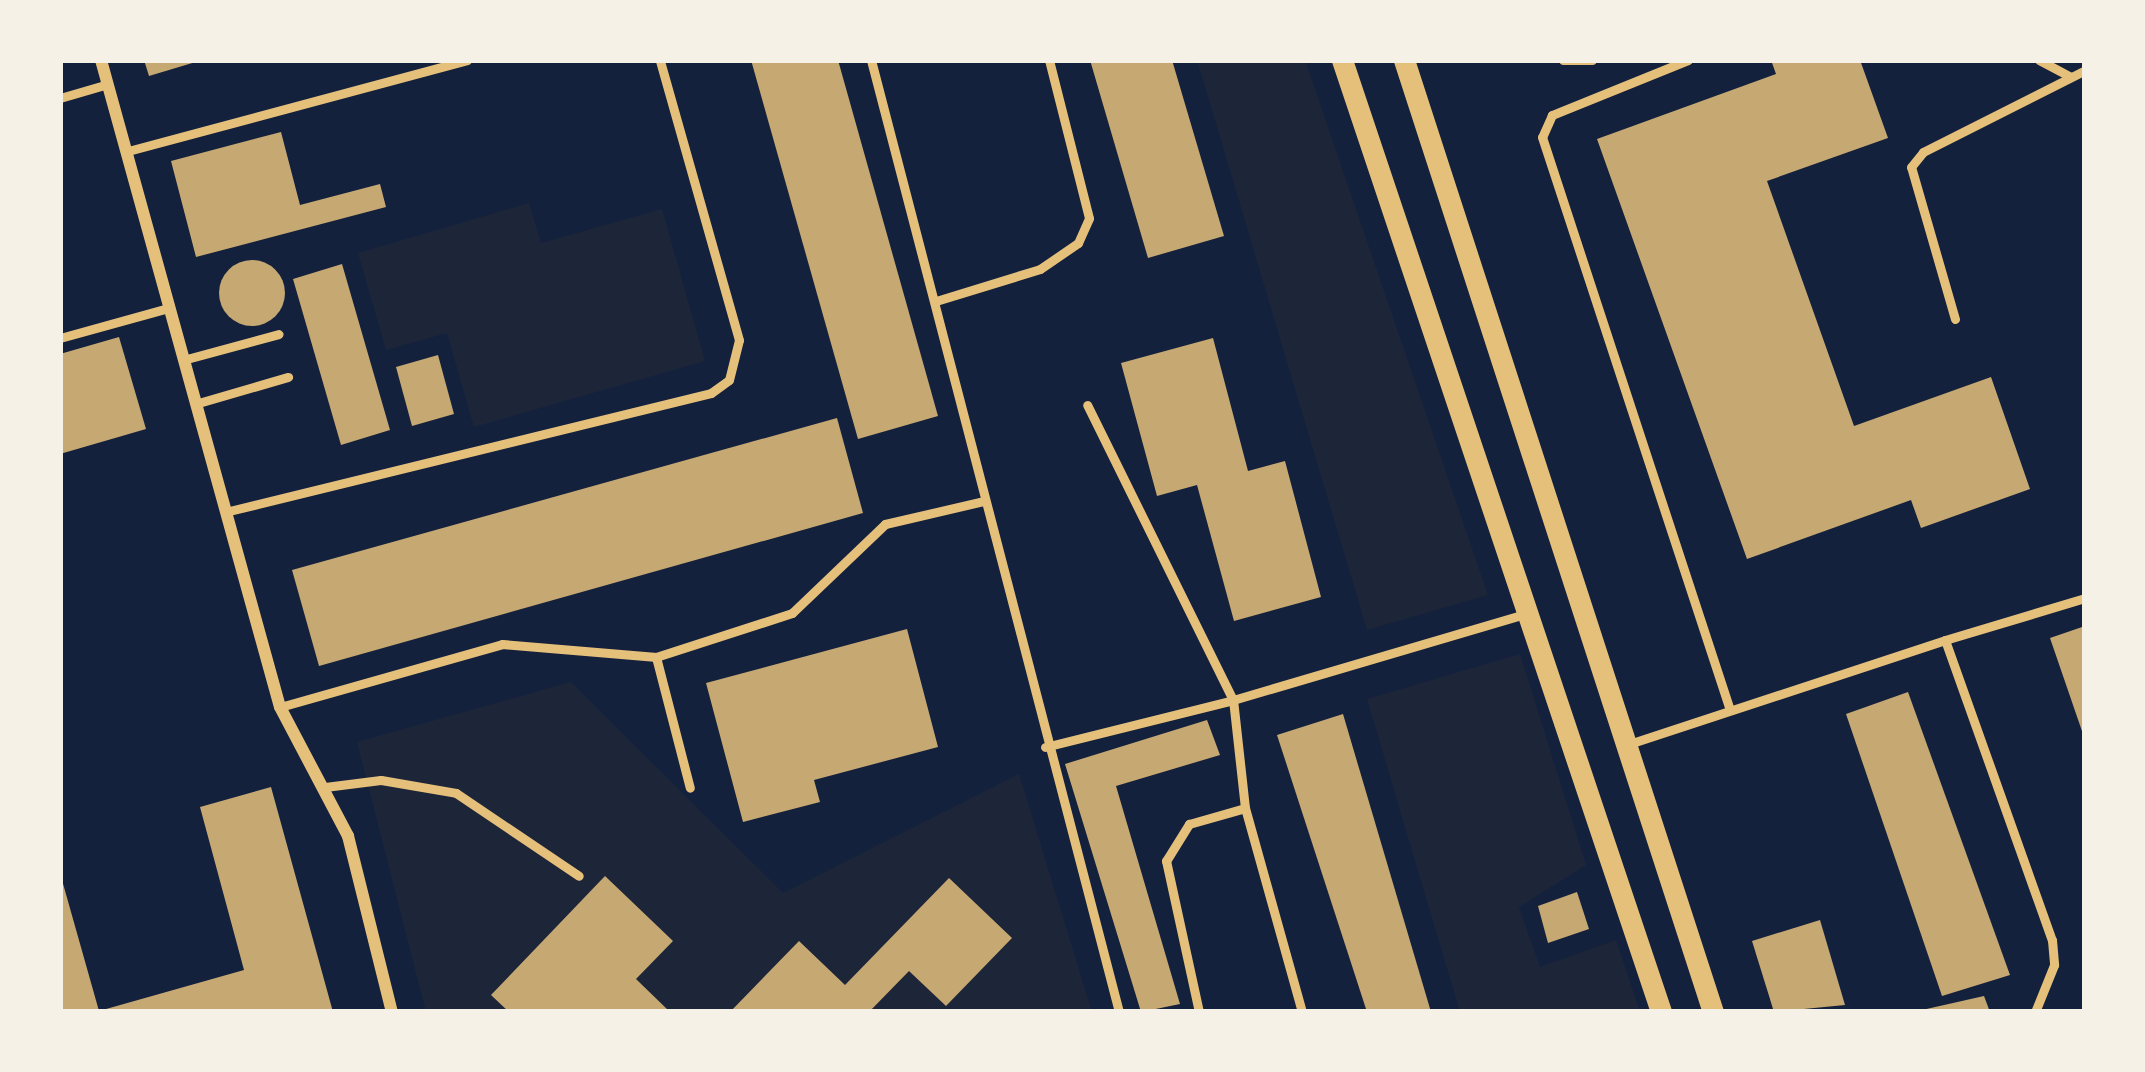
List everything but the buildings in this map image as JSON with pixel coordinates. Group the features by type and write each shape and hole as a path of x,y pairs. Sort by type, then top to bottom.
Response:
{"street":[{"path":"101,60 280,706 348,836 392,1012"},
{"path":"1342,60 1532,613 1661,1012"},
{"path":"1404,60 1713,1012"}],"lane":[{"path":"128,152 467,60"},
{"path":"225,512 711,393 729,380 739,340 660,60"},
{"path":"872,60 1045,747 1119,1012"},
{"path":"936,301 1040,269 1078,244 1090,218 1049,60"},
{"path":"1563,60 1592,60"},
{"path":"1688,60 1552,115 1542,137 1730,710"},
{"path":"2039,60 2071,76"},
{"path":"1955,320 1911,167 1923,152 2085,70"},
{"path":"60,98 108,84"},
{"path":"60,338 168,308"},
{"path":"183,360 279,334"},
{"path":"195,404 288,377"},
{"path":"1087,405 1233,700 1245,808 1302,1012"},
{"path":"280,706 502,644 656,657 792,613 885,524 984,501"},
{"path":"1626,745 2085,598"},
{"path":"1045,747 1233,700 1532,613"},
{"path":"1945,640 2052,940 2054,965 2035,1012"},
{"path":"656,657 690,788"},
{"path":"325,787 381,780 456,793 579,876"},
{"path":"1199,1012 1166,861 1189,824 1245,808"}],"shaded area":[{"path":"1197,60 1305,60 1488,595 1367,630"},
{"path":"529,203 541,243 662,209 705,361 474,427 447,333 386,350 358,253"},
{"path":"1520,654 1586,865 1519,907 1540,967 1616,940 1640,1012 1460,1012 1367,699"},
{"path":"571,682 783,893 1019,774 1092,1012 426,1012 357,742"}]}
